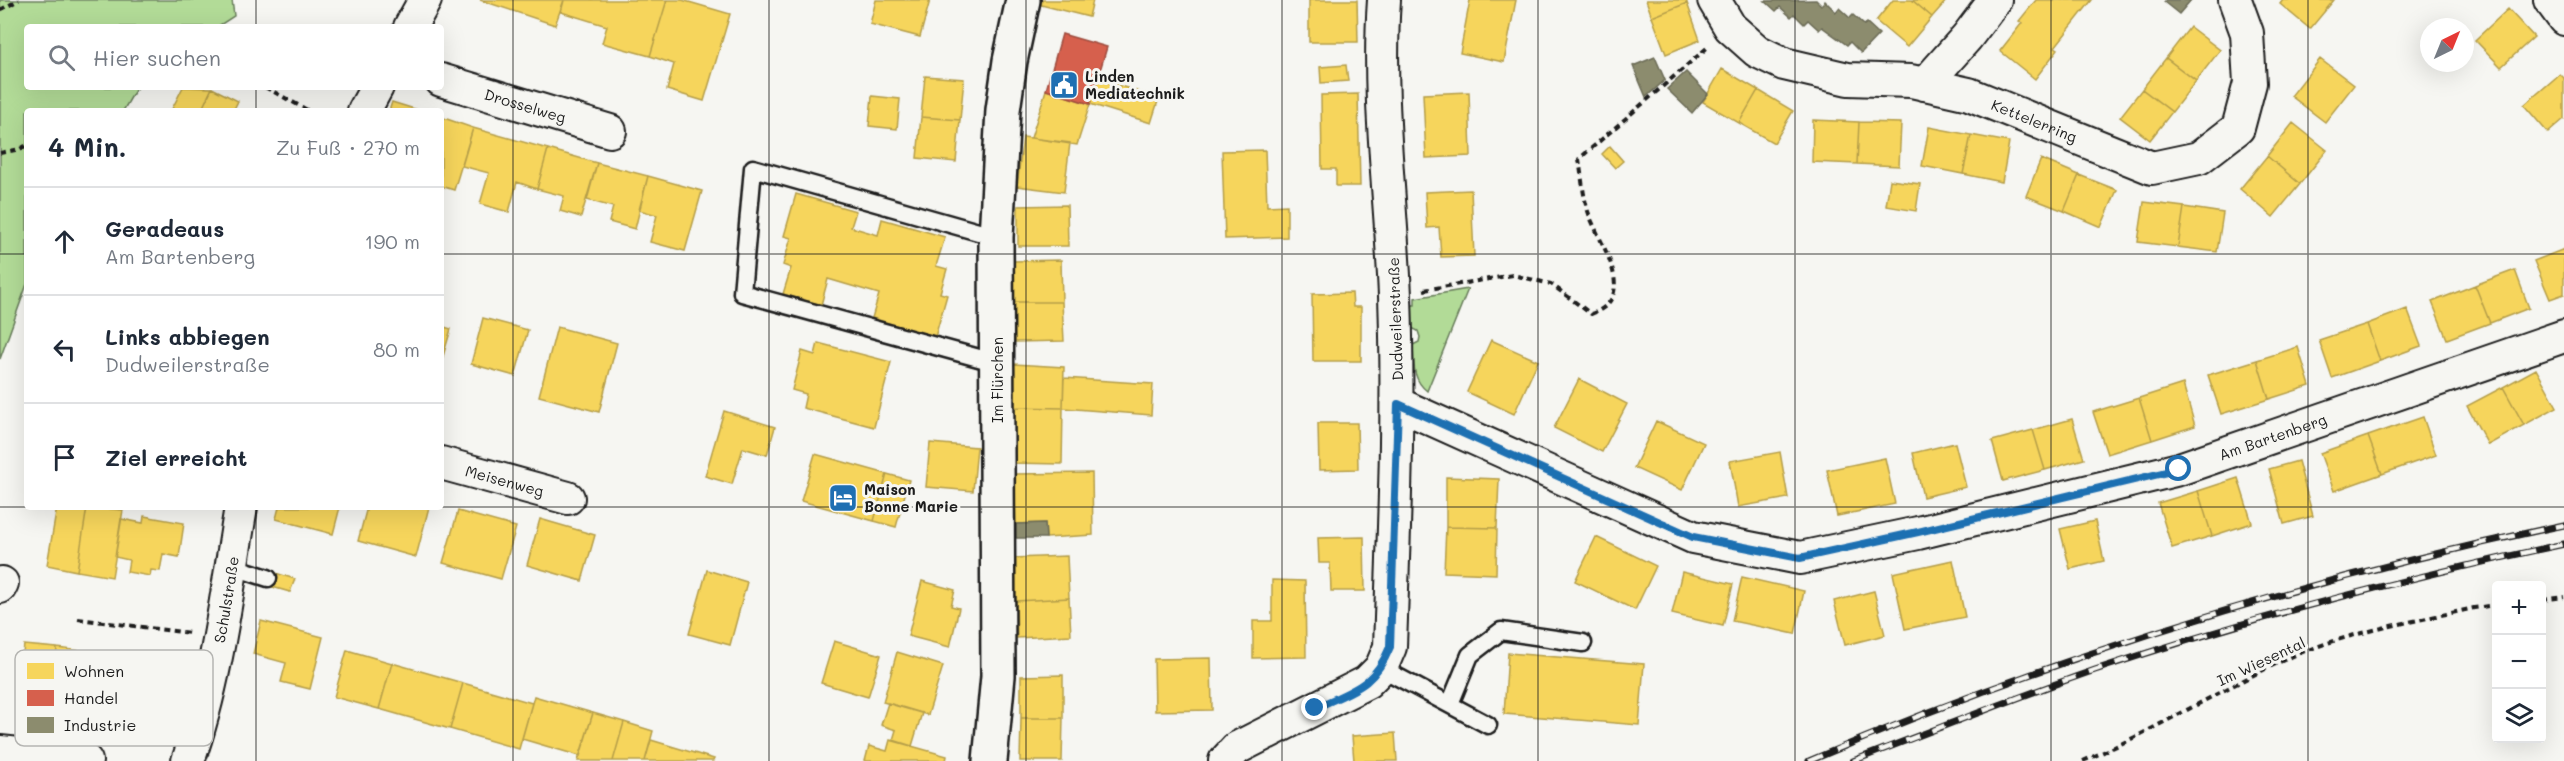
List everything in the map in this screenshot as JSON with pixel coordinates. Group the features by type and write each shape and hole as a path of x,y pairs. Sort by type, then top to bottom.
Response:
{"street":[{"path":"412,24 425,0"},
{"name":"Im Flürchen","path":"990,761 998,676 996,237 1003,110 1010,61 1023,0"},
{"name":"Dudweilerstraße","path":"1381,668 1390,647 1398,404 1395,294 1381,43 1384,0"},
{"name":"Kettelerring","path":"1714,0 1730,27 1757,51 1784,63 1848,79 1911,81 1969,94 2152,168 2199,158 2238,128 2250,83 2247,33 2235,0"},
{"path":"1925,84 1967,37 1995,0"},
{"path":"2550,0 2564,19"},
{"name":"Drosselweg","path":"444,81 610,131"},
{"path":"366,108 375,90"},
{"name":"Am Bartenberg","path":"1398,404 1693,537 1800,558 2179,469 2564,336"},
{"name":"Meisenweg","path":"444,464 568,498"},
{"name":"Schulstraße","path":"213,666 240,510"},
{"path":"1225,761 1237,748 1367,682 1381,668"},
{"name":"Schulstraße","path":"188,761 194,746"},
{"path":"0,752 86,761"}],"lane":[{"path":"996,237 753,168 742,292 997,363"},
{"path":"231,566 268,578"},
{"path":"1450,704 1470,655 1501,631 1583,643"},
{"path":"1381,668 1488,725"}],"path":[{"path":"0,10 19,0"},
{"path":"1420,291 1513,275 1551,284 1591,314 1602,310 1612,296 1617,276 1588,212 1579,159 1713,43"},
{"path":"270,90 304,108"},
{"path":"0,153 24,147"},
{"path":"2546,599 2564,597"},
{"name":"Im Wiesental","path":"2083,761 2115,748 2295,656 2335,641 2463,610 2492,606"},
{"path":"78,619 219,637"}],"green space":[{"path":"0,0 232,0 234,16 222,24 24,24 24,90 135,90 125,108 24,108 24,292 0,359"},
{"path":"1468,289 1427,391 1415,371 1413,345 1419,342 1420,337 1418,331 1412,328 1411,305 1415,305 1415,298"}],"building: Wohnen":[{"path":"480,0 564,0 555,25"},
{"path":"564,0 667,0 650,56 602,43 607,26 561,12"},
{"path":"667,0 682,0 730,14 704,101 667,90 674,64 650,56"},
{"path":"876,0 930,0 920,37 870,24"},
{"path":"1042,0 1093,0 1089,17 1041,5"},
{"path":"1309,0 1357,0 1358,42 1309,42"},
{"path":"1470,0 1516,0 1504,62 1460,53"},
{"path":"1646,0 1686,0 1687,3 1652,17"},
{"path":"1893,0 1912,0 1932,17 1907,47 1876,21"},
{"path":"1912,0 1947,0 1932,17"},
{"path":"2036,0 2092,0 2055,47 2058,49 2035,79 2000,51 2022,23 2019,21"},
{"path":"2283,0 2334,0 2310,29 2280,4"},
{"path":"1687,3 1700,40 1666,54 1652,17"},
{"path":"2508,9 2534,37 2501,67 2475,40"},
{"path":"2190,27 2220,50 2196,81 2166,58"},
{"path":"2166,58 2196,81 2172,112 2142,89"},
{"path":"2320,59 2354,85 2325,122 2291,96"},
{"path":"1346,65 1348,81 1321,83 1320,67"},
{"path":"1722,69 1758,90 1739,123 1703,102"},
{"path":"2560,74 2564,78 2564,119 2548,133 2524,105"},
{"path":"925,76 964,79 960,120 921,117"},
{"path":"1098,79 1159,98 1151,123 1090,104"},
{"path":"2142,89 2172,112 2150,140 2120,117"},
{"path":"182,90 211,90 202,108 172,108"},
{"path":"211,90 216,90 238,101 234,108 202,108"},
{"path":"1046,90 1090,104 1077,145 1031,138"},
{"path":"1758,90 1793,111 1774,143 1739,123"},
{"path":"1469,92 1471,156 1426,158 1423,94"},
{"path":"1358,94 1360,186 1336,186 1336,169 1322,169 1321,95"},
{"path":"872,96 900,99 897,129 869,126"},
{"path":"392,102 411,108 390,108"},
{"path":"921,117 960,120 956,162 917,158"},
{"path":"444,118 473,128 454,190 444,187"},
{"path":"1813,120 1859,122 1857,164 1812,162"},
{"path":"1859,122 1901,123 1899,166 1857,164"},
{"path":"2293,123 2327,150 2300,184 2267,156"},
{"path":"1929,127 1971,135 1963,174 1922,166"},
{"path":"473,128 548,149 537,189 517,182 509,212 480,204 489,173 462,166"},
{"path":"1971,135 2009,142 2002,182 1963,174"},
{"path":"1023,137 1070,143 1064,192 1017,186"},
{"path":"1610,146 1623,161 1615,168 1602,154"},
{"path":"548,149 597,163 581,217 560,211 564,196 537,189"},
{"path":"1265,150 1267,206 1287,205 1287,237 1225,239 1222,151"},
{"path":"2267,156 2300,184 2273,217 2240,189"},
{"path":"2041,159 2079,175 2064,211 2026,196"},
{"path":"597,163 648,176 635,229 609,222 613,207 587,200"},
{"path":"2079,175 2117,190 2101,227 2064,211"},
{"path":"648,176 702,191 685,251 650,242 657,215 639,210"},
{"path":"1890,180 1920,184 1916,211 1886,206"},
{"path":"1471,190 1474,256 1441,257 1439,227 1427,228 1425,192"},
{"path":"796,194 856,211 851,227 878,235 882,219 945,237 936,266 947,269 940,293 947,295 935,337 872,318 879,294 828,279 821,305 783,294 791,268 783,265 791,238 784,236"},
{"path":"2144,202 2184,207 2178,247 2138,242"},
{"path":"1067,205 1068,246 1018,246 1018,206"},
{"path":"2184,207 2223,213 2217,252 2178,247"},
{"path":"2564,249 2564,294 2550,299 2534,261"},
{"path":"1061,260 1062,302 1014,302 1013,261"},
{"path":"2515,270 2529,308 2490,323 2475,285"},
{"path":"2475,285 2490,323 2447,339 2432,302"},
{"path":"1352,293 1353,307 1361,307 1361,361 1313,361 1312,294"},
{"path":"1014,302 1062,302 1064,341 1015,342"},
{"path":"2407,309 2421,346 2380,361 2367,324"},
{"path":"483,318 528,330 515,376 471,364"},
{"path":"2367,324 2380,361 2332,378 2319,340"},
{"path":"444,327 451,329 444,353"},
{"path":"557,327 617,343 599,412 539,396"},
{"path":"1491,340 1538,361 1514,414 1467,392"},
{"path":"818,343 891,362 874,427 803,408 806,394 792,390 802,351 815,355"},
{"path":"2298,347 2310,386 2269,399 2257,360"},
{"path":"2257,360 2269,399 2221,414 2208,375"},
{"path":"1014,364 1064,367 1063,408 1012,407"},
{"path":"2536,369 2557,407 2524,425 2503,387"},
{"path":"1064,378 1153,384 1151,415 1063,408"},
{"path":"1579,379 1627,404 1602,452 1554,428"},
{"path":"2183,384 2195,426 2152,440 2139,398"},
{"path":"2503,387 2524,425 2488,445 2467,406"},
{"path":"2139,398 2152,440 2107,454 2093,412"},
{"path":"1012,407 1063,408 1062,464 1011,463"},
{"path":"724,411 775,427 767,455 743,448 732,484 705,476"},
{"path":"2423,417 2436,455 2382,474 2368,436"},
{"path":"2072,419 2084,459 2045,470 2033,430"},
{"path":"1656,421 1704,443 1682,490 1634,468"},
{"path":"1318,423 1357,423 1358,469 1319,470"},
{"path":"2033,430 2045,470 2003,481 1992,441"},
{"path":"2368,436 2382,474 2334,491 2320,453"},
{"path":"930,443 977,447 973,491 926,487"},
{"path":"1955,443 1966,487 1923,497 1913,453"},
{"path":"1780,452 1788,498 1738,507 1730,461"},
{"path":"815,454 887,474 874,521 801,501"},
{"path":"1885,458 1895,504 1837,516 1827,470"},
{"path":"2298,461 2313,516 2284,524 2269,469"},
{"path":"1092,473 1093,535 1046,538 1045,523 1016,524 1014,474"},
{"path":"887,474 909,480 896,527 874,521"},
{"path":"1446,477 1499,479 1497,528 1446,527"},
{"path":"2238,478 2252,523 2212,536 2198,491"},
{"path":"2198,491 2212,536 2172,548 2158,503"},
{"path":"56,510 87,510 77,571 47,565"},
{"path":"87,510 123,510 112,577 77,571"},
{"path":"278,510 339,510 333,534 276,519"},
{"path":"366,510 428,510 416,557 358,541"},
{"path":"458,511 516,527 501,579 443,563"},
{"path":"144,516 184,523 179,557 163,554 160,571 151,570 150,576 127,572 129,560 115,557 121,519 143,523"},
{"path":"540,519 595,535 582,581 527,565"},
{"path":"2095,521 2104,561 2070,569 2060,529"},
{"path":"1446,527 1497,528 1496,574 1444,572"},
{"path":"1364,537 1365,591 1331,591 1330,563 1319,563 1318,538"},
{"path":"1596,537 1656,566 1635,610 1575,581"},
{"path":"1067,556 1069,598 1016,601 1013,558"},
{"path":"1953,560 1965,617 1905,629 1893,573"},
{"path":"707,570 747,582 730,645 689,634"},
{"path":"269,571 295,579 290,592 265,585"},
{"path":"1682,572 1733,584 1723,626 1672,614"},
{"path":"1742,577 1804,591 1795,634 1732,621"},
{"path":"1272,580 1305,581 1306,657 1253,658 1253,621 1272,621"},
{"path":"922,581 955,590 951,606 959,608 950,647 908,636"},
{"path":"1874,591 1885,635 1845,645 1834,601"},
{"path":"1069,598 1071,635 1017,638 1016,601"},
{"path":"261,621 323,637 310,689 281,682 286,663 253,654"},
{"path":"834,641 881,655 868,697 821,683"},
{"path":"24,645 57,648 57,650 23,650"},
{"path":"347,650 392,663 379,709 334,697"},
{"path":"897,652 943,666 928,715 883,702"},
{"path":"1508,653 1644,664 1639,725 1504,714"},
{"path":"1211,658 1212,710 1155,711 1154,659"},
{"path":"392,663 463,683 450,729 379,709"},
{"path":"1063,675 1063,718 1021,718 1021,676"},
{"path":"463,683 532,703 519,749 450,729"},
{"path":"534,696 593,713 580,756 522,739"},
{"path":"888,703 922,713 912,746 893,740 896,730 881,725"},
{"path":"593,713 624,722 613,761 578,761"},
{"path":"1021,718 1063,718 1062,761 1020,761"},
{"path":"624,722 653,731 645,761 613,761"},
{"path":"1395,733 1397,761 1354,761 1352,736"},
{"path":"651,740 714,759 713,761 645,761"},
{"path":"890,740 947,756 946,761 865,761 869,746 887,751"}],"building: Handel":[{"path":"1062,34 1107,47 1090,104 1046,90"}],"building: Industrie":[{"path":"1816,0 1821,5 1825,1 1836,12 1839,8 1850,18 1853,15 1864,25 1867,23 1879,34 1861,53 1850,42 1847,45 1822,27 1819,30 1808,20 1804,24 1794,14 1791,17 1780,7 1776,11 1765,1"},
{"path":"2166,0 2191,0 2179,14 2164,2"},
{"path":"1655,57 1665,80 1646,97 1633,66"},
{"path":"1686,72 1708,94 1692,113 1667,89"},
{"path":"1045,523 1046,538 1016,538 1016,524"}],"railway":[{"path":"1809,761 1993,688 2181,624 2371,570 2564,525"},
{"path":"1853,761 2095,670 2211,633 2387,585 2564,544"}],"place":[{"name":"Linden Mediatechnik","path":"1064,85"},
{"name":"Maison Bonne Marie","path":"843,498"}],"route":[{"path":"1315,708 1367,682 1381,668 1390,647 1398,404 1693,537 1800,558 2179,469"}]}
